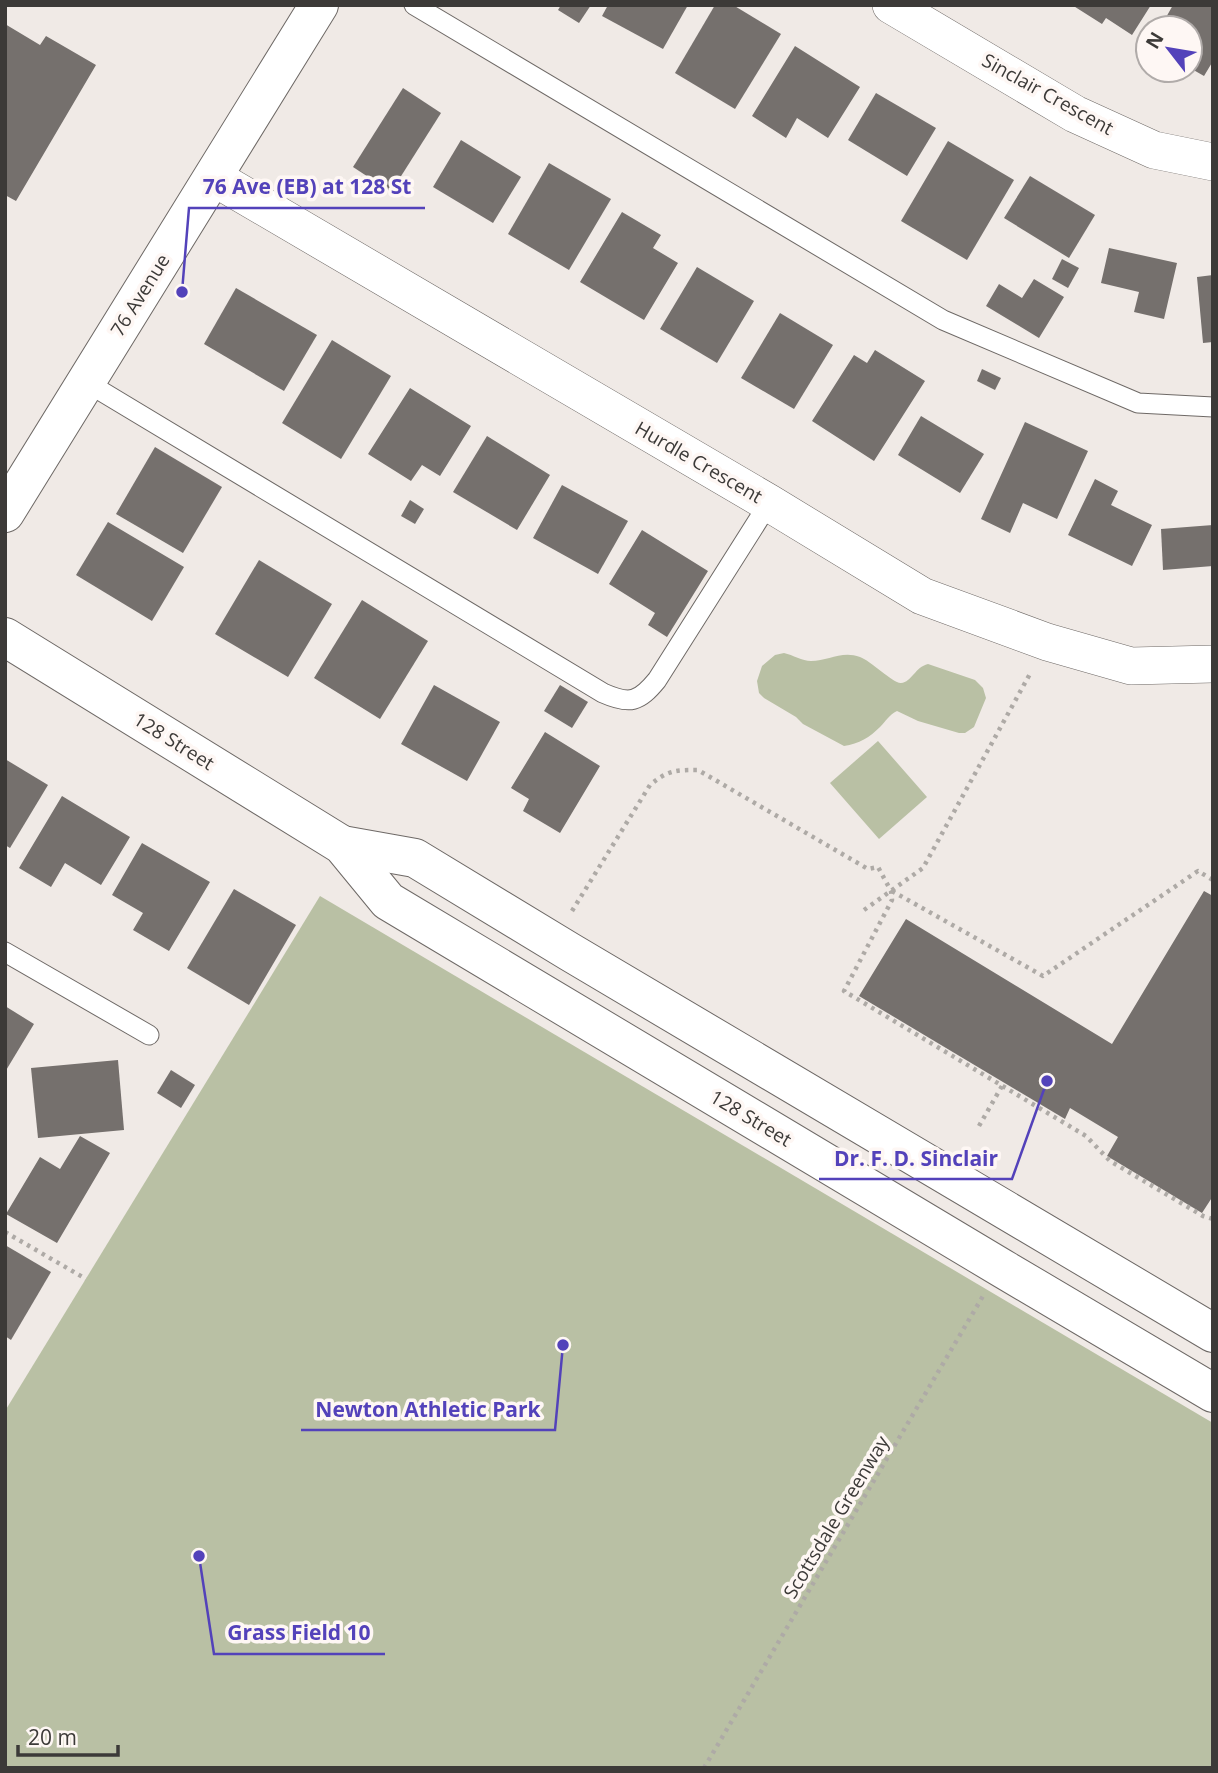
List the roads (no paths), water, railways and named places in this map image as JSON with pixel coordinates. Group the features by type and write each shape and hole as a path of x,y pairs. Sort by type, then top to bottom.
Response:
{"main road":[{"name":"76 Avenue","path":"5,513 319,5"},
{"name":"128 Street","path":"5,637 342,845 388,901 1213,1393"},
{"name":"128 Street","path":"342,845 415,858 1213,1334"}],"street":[{"name":"Sinclair Crescent","path":"891,5 1075,114 1154,150 1213,163"},
{"name":"Hurdle Crescent","path":"213,177 769,503 922,596 1047,642 1131,666 1213,664"}],"lane":[{"path":"414,5 943,320 1138,403 1213,407"},
{"path":"86,382 603,693 618,699 632,700 645,694 657,680 769,503"},
{"path":"5,952 149,1035"}],"place":[{"name":"76 Ave (EB) at 128 St","path":"182,292"},
{"name":"Dr. F. D. Sinclair","path":"1047,1081"},
{"name":"Newton Athletic Park","path":"563,1345"},
{"name":"Grass Field 10","path":"199,1556"}]}
